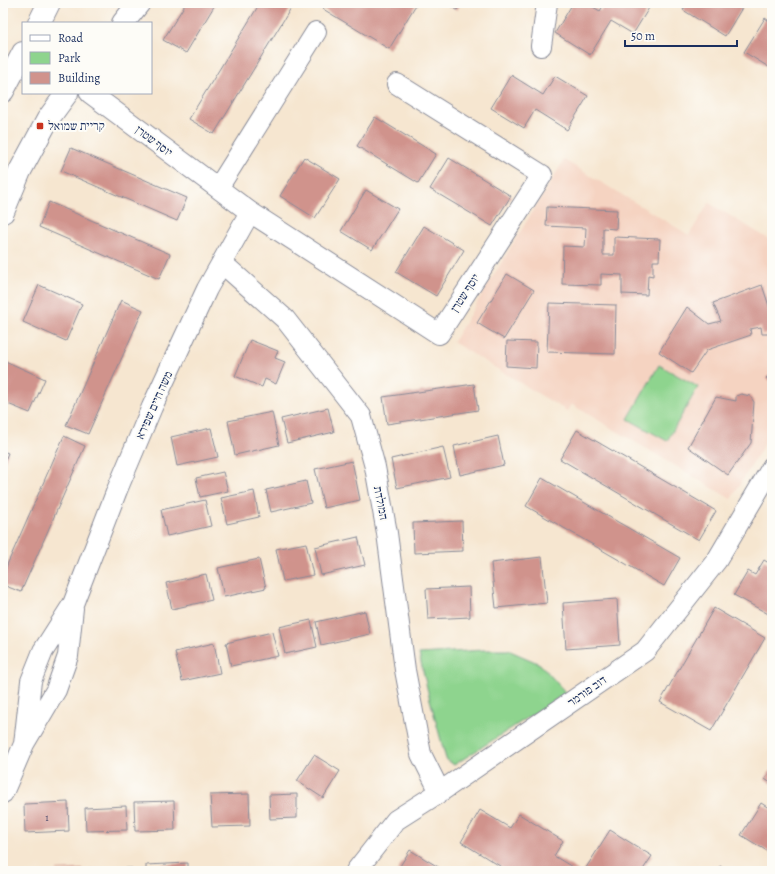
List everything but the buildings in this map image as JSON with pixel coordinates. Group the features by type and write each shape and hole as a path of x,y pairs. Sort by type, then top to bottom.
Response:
{"main road":[{"path":"40,22 49,3"},
{"path":"124,22 139,3"},
{"path":"3,91 22,55"},
{"path":"3,212 20,171 48,120 66,94"}],"street":[{"path":"541,46 547,3"},
{"path":"218,188 316,32"},
{"name":"יוסף שטרן","path":"91,94 250,212 438,334 542,175 397,84"},
{"name":"משה חיים שפירא","path":"24,744 31,681 43,651 73,604 117,490 152,407 207,289 250,212"},
{"name":"המולדת","path":"222,263 285,319 361,416 375,467 387,533 405,670 421,754 440,792"},
{"name":"דוב פורמר","path":"356,871 396,820 440,792 645,651 717,560 772,467"},
{"name":"משה חיים שפירא","path":"3,793 24,744 56,690 68,656 73,604"},
{"path":"43,651 51,646 58,646 65,651 68,656"},
{"path":"31,681 34,687 41,692 56,690"}],"shaded area":[{"path":"564,160 689,235 709,203 772,241 772,431 731,499 571,404 567,411 453,342"}],"green space":[{"path":"659,365 698,387 667,441 628,419"},
{"path":"508,650 540,664 566,693 454,765 446,759 419,654"}],"place":[{"name":"קריית שמואל","path":"40,126"}]}
